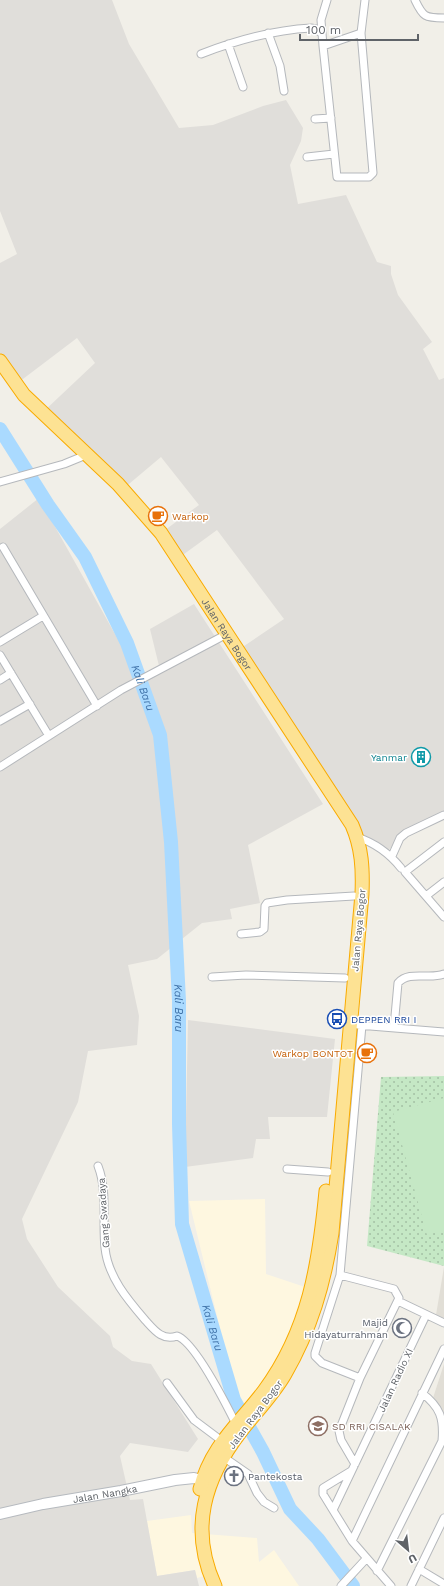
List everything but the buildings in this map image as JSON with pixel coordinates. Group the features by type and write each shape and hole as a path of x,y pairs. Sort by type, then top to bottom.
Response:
{"highway":[{"name":"Jalan Raya Bogor","path":"0,361 24,395 83,456"},
{"name":"Jalan Raya Bogor","path":"0,374 30,412 142,508 321,790 347,833 352,849 355,865 354,896 345,978 351,1025 328,1172 322,1237 311,1293 292,1341 268,1393"},
{"name":"Jalan Raya Bogor","path":"219,1455 222,1441 268,1393 296,1355 318,1301 326,1271 332,1233 363,873 362,857 352,825 224,636"},
{"name":"Jalan Raya Bogor","path":"207,1586 199,1567 194,1536 197,1504 206,1481 219,1455 238,1426"},
{"name":"Jalan Raya Bogor","path":"206,1481 202,1536 207,1565 216,1586"}],"street":[{"path":"327,0 321,20 321,33 337,177 369,177 373,173 361,33 365,0"},
{"path":"415,0 422,13 426,16 444,18"},
{"path":"201,54 228,44 268,33 312,28 321,33"},
{"path":"268,33 280,66 284,91"},
{"path":"323,46 361,33"},
{"path":"228,44 243,87"},
{"path":"315,119 331,118"},
{"path":"307,157 334,154"},
{"path":"0,482 47,469 83,456"},
{"path":"3,547 97,706"},
{"path":"0,642 43,616"},
{"path":"0,767 121,690 224,636"},
{"path":"0,655 49,736"},
{"path":"0,680 11,673"},
{"path":"0,721 30,704"},
{"path":"392,856 400,838 406,833 444,815"},
{"path":"357,838 367,840 392,856 444,917"},
{"path":"403,870 444,842"},
{"path":"426,896 444,882"},
{"path":"241,934 260,932 264,929 265,906 267,903 287,900 354,896"},
{"path":"394,1027 398,983 407,977 439,976 444,974"},
{"path":"212,976 345,978"},
{"path":"360,1378 322,1363 315,1356 340,1275 351,1025 394,1027 444,1032"},
{"name":"Gang Swadaya","path":"98,1166 103,1189 105,1248 111,1272 123,1293 158,1334 167,1338 177,1336 185,1342 220,1392 238,1426"},
{"path":"287,1169 328,1172"},
{"path":"340,1275 394,1289 398,1294 398,1301 360,1378 339,1431 341,1440 355,1464"},
{"path":"398,1301 444,1323"},
{"name":"Jalan Radio XI","path":"333,1510 426,1315"},
{"path":"352,1541 444,1349"},
{"path":"166,1383 194,1420 222,1441"},
{"path":"377,1571 443,1442 441,1416 437,1407 422,1393"},
{"path":"219,1455 248,1474 257,1493 264,1502 274,1508"},
{"path":"352,1471 323,1488 323,1494 352,1541 366,1559 391,1586"},
{"name":"Jalan Nangka","path":"0,1514 43,1504 107,1494 175,1480 194,1478 206,1481"},
{"path":"411,1586 444,1518"},
{"path":"343,1584 366,1559"},
{"path":"419,1570 444,1584"}],"shaded area":[{"path":"0,0 112,0 129,44 179,128 213,125 263,106 286,100 303,128 301,141 290,165 298,204 346,195 377,262 391,266 391,274 398,295 432,342 423,349 439,380 444,378 444,814 405,832 385,854 359,836 241,648 284,619 217,530 180,557 161,533 199,505 161,457 123,489 42,413 95,363 77,338 19,382 0,353 0,263 17,254 0,211"},
{"path":"39,498 139,677 159,666 150,629 194,604 323,804 248,845 260,903 230,909 232,919 202,923 157,959 128,965 139,1016 137,1045 88,1051 78,1102 22,1219 27,1239 58,1287 110,1336 113,1347 132,1361 151,1364 198,1439 188,1452 130,1443 120,1456 130,1500 143,1499 157,1576 195,1570 199,1586 0,1586 0,529"},
{"path":"188,1020 335,1039 327,1117 268,1117 270,1139 256,1139 253,1158 185,1167"},
{"path":"265,1199 266,1274 308,1288 277,1371 244,1408 235,1390 189,1201"},
{"path":"444,1267 444,1318 436,1315"},
{"path":"444,1364 444,1418 433,1398"},
{"path":"191,1515 192,1533 257,1538 259,1562 274,1550 299,1586 217,1586 212,1574 197,1578 195,1570 157,1576 147,1521"}],"green space":[{"path":"444,1076 444,1266 367,1246 381,1077"},
{"path":"444,1098 444,1230 427,1235 393,1112"}],"waterway":[{"name":"Kali Baru","path":"0,429 48,505 85,557 127,643 160,735 171,842 179,1001 179,1124 182,1224 234,1400 263,1452 290,1509 318,1539 353,1586"}],"place":[{"name":"Warkop","path":"158,516"},
{"name":"Yanmar","path":"421,757"},
{"name":"DEPPEN RRI I","path":"337,1019"},
{"name":"Warkop BONTOT","path":"367,1053"},
{"name":"Majid Hidayaturrahman","path":"402,1328"},
{"name":"SD RRI CISALAK","path":"318,1426"},
{"name":"Pantekosta","path":"234,1476"}]}
